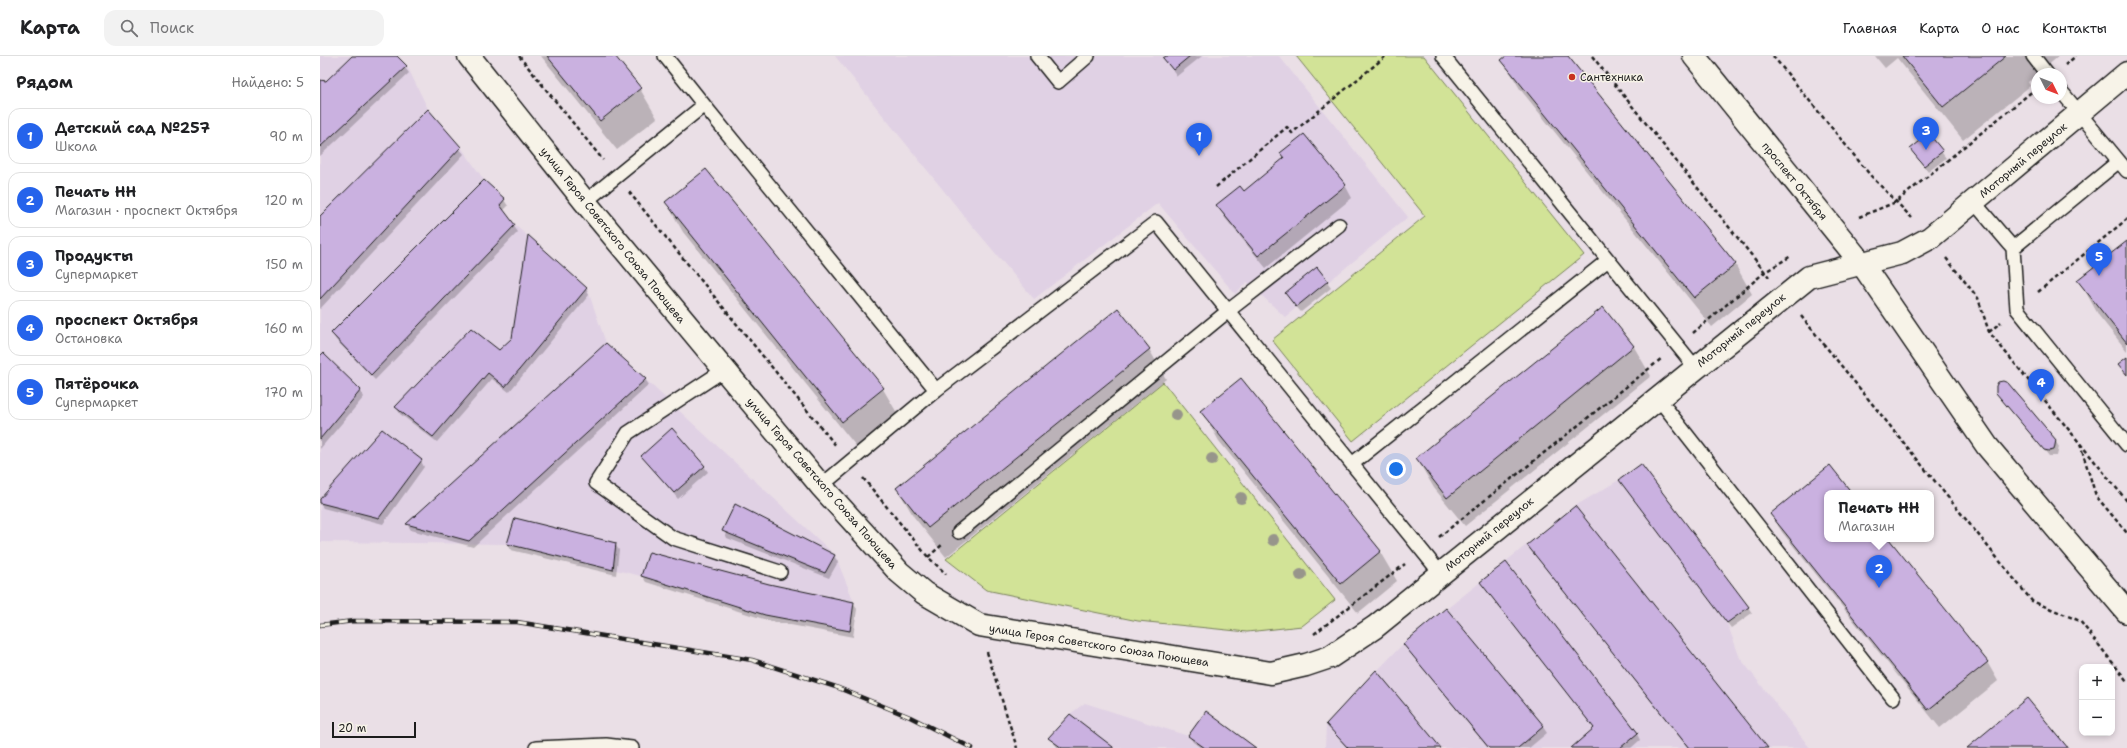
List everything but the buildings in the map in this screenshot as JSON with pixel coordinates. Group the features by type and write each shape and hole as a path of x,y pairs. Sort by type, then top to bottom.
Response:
{"street":[{"name":"улица Героя Советского Союза Поющева","path":"469,56 585,202 821,486 899,572 924,593 979,625 1272,673 1306,665 1330,657 1375,627"},
{"name":"проспект Октября","path":"1694,56 1862,264 1987,446 2127,612"},
{"name":"Моторный переулок","path":"1375,627 1809,276 1902,253 1930,238 2127,73"}],"lane":[{"path":"665,56 936,390"},
{"path":"1037,56 1058,82 1088,56"},
{"path":"1443,56 1695,367"},
{"path":"2035,57 2043,68"},
{"path":"2067,99 2127,172"},
{"path":"585,202 704,104"},
{"path":"2013,248 2119,161"},
{"path":"1973,201 2013,248 2017,308 2127,445"},
{"path":"821,486 936,390 1156,222 1441,574"},
{"path":"959,532 1228,311 1339,224"},
{"path":"1352,464 1608,260"},
{"path":"724,370 628,433 596,483 673,538 780,572"},
{"path":"1658,398 1893,698"},
{"path":"536,748 606,746 632,748"}],"path":[{"path":"1216,187 1287,127 1292,133 1386,56"},
{"path":"1592,56 1773,281"},
{"path":"1773,56 1871,176 1914,221"},
{"path":"1859,218 1896,202 2031,92"},
{"path":"1989,332 2127,219"},
{"path":"1311,636 1422,550 1678,346 1765,272 1797,253"},
{"path":"1943,255 1978,298 1989,332 2127,501"},
{"path":"1800,314 2032,601 2080,621 2127,681"},
{"path":"2079,442 2096,496 2127,533"},
{"path":"979,625 1017,748"}],"shaded area":[{"path":"320,56 397,56 407,66 428,109 461,147 484,180 505,199 500,205 515,225 587,288 606,343 835,555 854,602 641,576 507,544 320,542"},
{"path":"835,56 1279,56 1408,217 1285,317 1247,282 1235,294 1158,203 1034,299 965,217"},
{"path":"1641,464 1749,607 1727,623 1740,658 1810,748 1325,748 1326,724 1403,644 1575,506 1619,480"},
{"path":"1085,703 1188,736 1206,711 1256,748 1062,748 1048,738 1070,714"}],"green space":[{"path":"1296,56 1424,56 1584,255 1353,441 1272,340 1425,216"},
{"path":"1163,382 1335,600 1302,626 1247,632 1138,621 986,590 946,559"}],"railway":[{"path":"320,625 354,621 517,622 752,660 836,687 910,717 972,748"}],"place":[{"name":"Сантехника","path":"1572,77"},
{"name":"Продукты","path":"1926,150"},
{"name":"Детский сад №257","path":"1199,156"},
{"name":"Пятёрочка","path":"2099,276"},
{"name":"проспект Октября","path":"2041,402"},
{"name":"Печать НН","path":"1879,588"}]}
